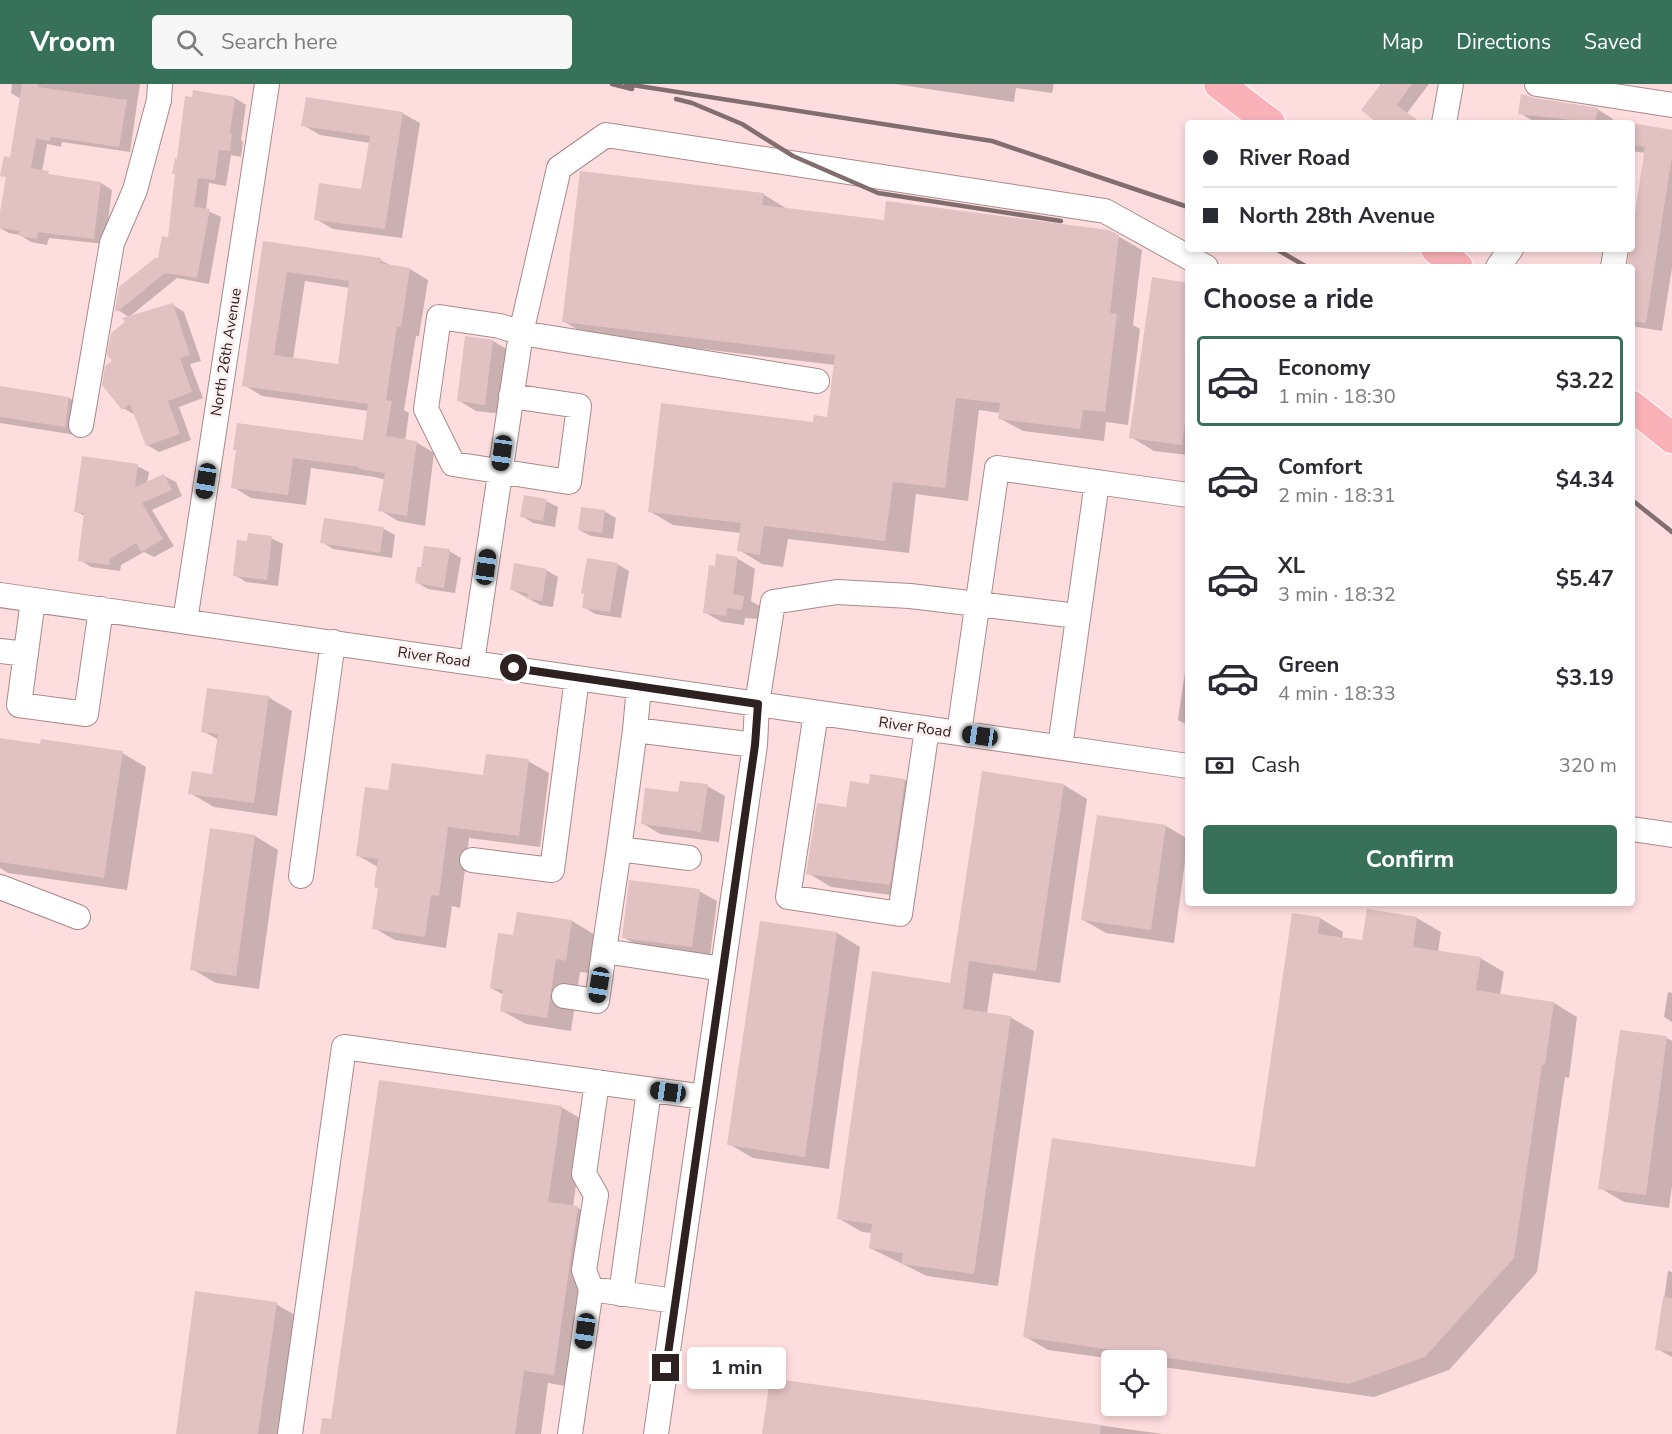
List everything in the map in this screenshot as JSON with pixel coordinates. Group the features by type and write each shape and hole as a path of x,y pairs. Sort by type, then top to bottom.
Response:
{"main road":[{"path":"1219,84 1266,120"},
{"path":"1440,252 1454,264"},
{"path":"1635,408 1672,438"}],"street":[{"path":"81,425 112,243 135,190 159,100 160,84"},
{"name":"North 26th Avenue","path":"185,621 267,84"},
{"path":"1445,120 1451,84"},
{"path":"1537,84 1672,105"},
{"path":"472,662 521,333 559,168 606,135 1105,211 1201,264"},
{"path":"511,396 579,406 569,482 453,464 426,409 439,317 500,326 521,333 817,381"},
{"path":"960,733 997,468 1185,495"},
{"path":"1060,747 1097,482"},
{"path":"656,1434 755,745 758,704 773,602 837,592 910,596 1077,616"},
{"name":"River Road","path":"0,595 1185,766"},
{"path":"33,600 19,705 86,714 100,609"},
{"path":"301,876 333,642"},
{"path":"0,651 26,654"},
{"path":"472,860 552,870 577,678"},
{"path":"564,996 597,1002 639,687"},
{"path":"816,712 788,897 900,914 927,729"},
{"path":"635,730 755,745"},
{"path":"1635,829 1672,835"},
{"path":"619,849 689,858"},
{"path":"0,887 78,917"},
{"path":"604,951 723,969"},
{"path":"290,1434 344,1047 704,1097"},
{"path":"570,1434 591,1290 584,1270 596,1195 584,1174 597,1082"},
{"path":"621,1294 650,1089"},
{"path":"591,1290 675,1301"}],"building":[{"path":"22,84 38,84 38,87 127,100 119,147 51,137 50,141 36,139 31,168 49,171 48,174 101,182 94,239 38,232 37,239 19,236 19,231 0,228 0,212 6,177 0,176 4,156 10,157"},
{"path":"1381,84 1412,84 1397,105 1416,120 1373,120 1361,110"},
{"path":"193,90 235,97 230,151 219,150 215,180 198,178 194,207 210,209 197,278 165,273 117,312 115,310 119,287 158,258 162,236 168,237 175,174 172,174 175,158 177,159 185,96 192,97"},
{"path":"1521,94 1598,108 1596,120 1571,120 1518,114"},
{"path":"306,97 403,112 385,229 314,220 319,183 361,189 370,136 301,126"},
{"path":"1635,124 1672,130 1672,156 1646,323 1635,321 1635,264 1628,264 1630,252 1635,252 1635,212 1645,147 1635,145"},
{"path":"580,171 764,193 762,205 884,220 886,201 1109,230 1119,235 1110,313 1117,314 1105,412 1083,410 1080,429 998,419 1000,403 956,398 945,488 893,482 885,541 764,526 760,555 737,551 741,523 648,512 661,403 813,422 814,415 827,417 835,355 562,322"},
{"path":"263,241 381,258 380,263 410,268 401,327 397,326 386,400 392,401 386,436 417,441 407,516 378,511 385,473 359,469 359,467 293,458 288,495 231,488 237,423 363,440 368,404 242,386","holes":["287,272 349,281 338,364 274,355"]},
{"path":"1152,277 1185,282 1185,423 1182,445 1129,438"},
{"path":"173,303 190,355 180,358 192,392 168,401 180,434 146,446 130,404 122,410 102,385 105,366 112,361 107,355 111,333 125,322 122,318"},
{"path":"465,336 493,340 485,405 457,401"},
{"path":"0,386 69,397 65,427 0,417"},
{"path":"82,456 138,464 135,487 164,474 172,490 142,503 163,539 141,552 136,543 110,559 109,565 78,561 84,513 74,512"},
{"path":"524,495 547,499 543,521 520,517"},
{"path":"581,507 605,510 602,533 578,530"},
{"path":"324,518 384,527 380,553 320,543"},
{"path":"248,533 272,536 267,580 233,576 237,540 247,541"},
{"path":"424,546 450,549 444,588 415,583 417,567 421,567"},
{"path":"716,554 738,557 733,594 744,596 742,610 727,608 726,616 703,613 709,565 715,566"},
{"path":"587,558 618,563 610,612 582,608 584,594 581,593"},
{"path":"514,563 547,569 542,601 527,599 528,593 510,590"},
{"path":"207,688 269,696 254,803 188,794 192,771 212,774 218,734 201,732"},
{"path":"0,738 40,744 41,739 123,751 104,878 0,862"},
{"path":"486,754 529,759 519,836 448,827 439,896 431,895 425,937 372,929 378,888 374,887 378,859 356,856 365,787 388,790 392,763 483,775"},
{"path":"982,771 1064,784 1036,971 969,961 963,1009 1011,1016 974,1274 901,1264 903,1253 869,1248 872,1224 837,1219 872,971 950,983"},
{"path":"870,774 905,779 890,885 806,874 817,803 846,807 850,781 869,784"},
{"path":"680,781 708,784 701,832 641,824 645,788 678,792"},
{"path":"1097,815 1166,825 1151,930 1081,920"},
{"path":"210,828 255,835 236,976 190,970"},
{"path":"629,880 700,889 692,947 622,938"},
{"path":"1367,909 1417,917 1413,947 1481,957 1476,990 1554,1002 1545,1065 1542,1065 1514,1258 1425,1357 1349,1384 1167,1358 1167,1350 1113,1350 1023,1337 1052,1138 1255,1167 1292,913 1320,917 1318,934 1362,940"},
{"path":"517,912 572,920 566,961 556,959 547,1018 500,1011 503,990 490,988 498,933 513,935"},
{"path":"760,921 837,932 805,1157 727,1145"},
{"path":"1620,1030 1667,1036 1646,1195 1598,1189"},
{"path":"379,1080 562,1106 548,1202 578,1206 554,1375 524,1371 515,1434 320,1434 322,1418 331,1419"},
{"path":"195,1291 277,1302 258,1434 176,1434"},
{"path":"1663,1297 1672,1298 1672,1352 1655,1350"},
{"path":"770,1378 1101,1425 1100,1434 762,1434"}],"railway":[{"path":"612,84 632,89"},
{"path":"626,84 992,141 1185,206"},
{"path":"676,99 692,103 742,124 793,156 878,193 1061,221"},
{"path":"1281,252 1302,264"},
{"path":"1635,502 1672,532"}],"route":[{"path":"514,668 758,704 755,745 666,1368"}]}
